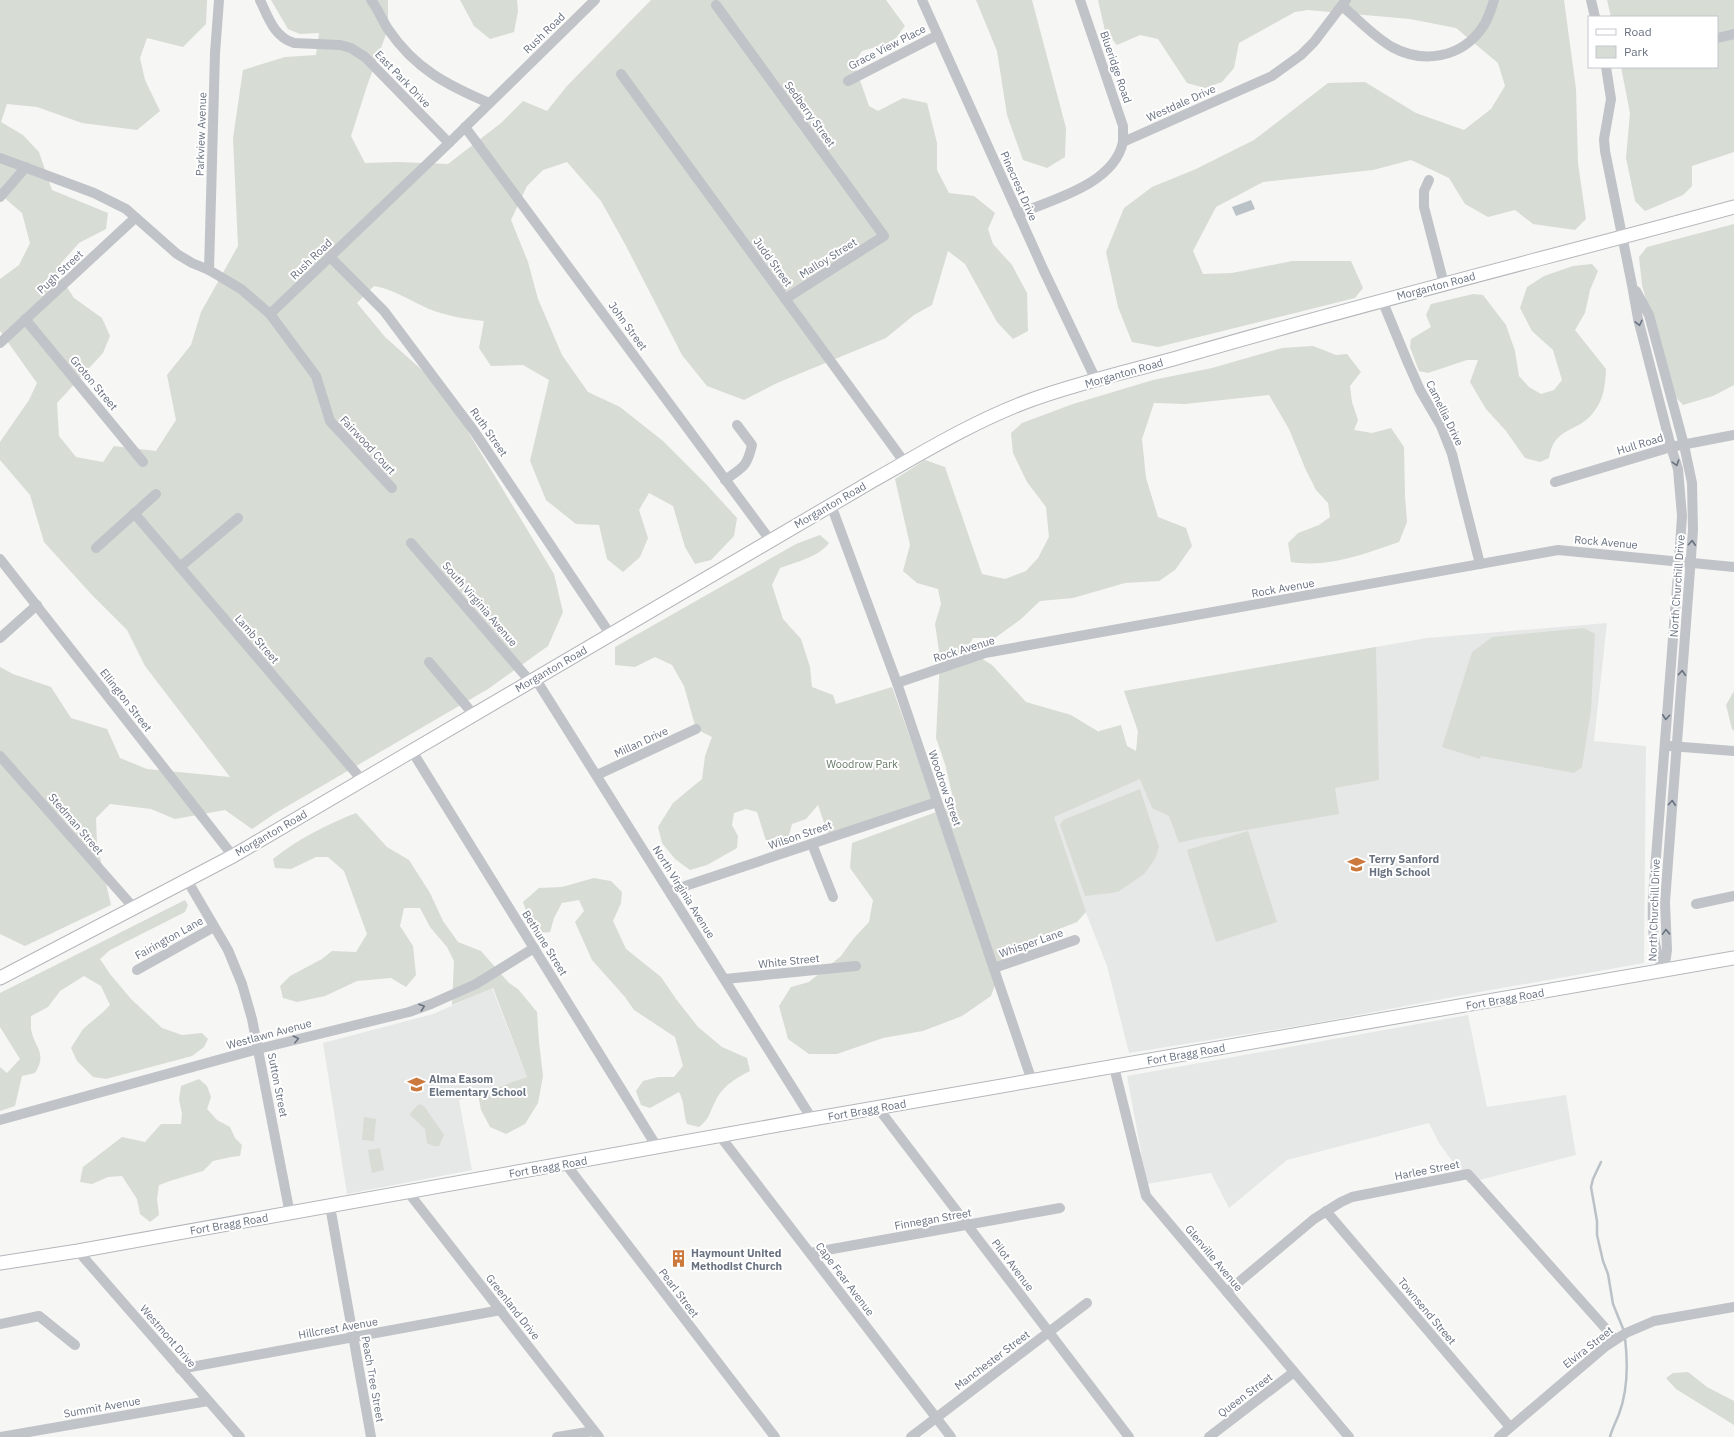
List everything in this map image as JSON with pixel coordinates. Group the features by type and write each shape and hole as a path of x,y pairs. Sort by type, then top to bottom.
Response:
{"main road":[{"name":"Morganton Road","path":"2,974 134,908 232,856 770,540 905,463 1001,412 1096,380 1382,300 1622,238 1734,207"},
{"name":"Fort Bragg Road","path":"0,1263 290,1214 812,1119 1734,958"}],"street":[{"name":"Parkview Avenue","path":"209,270 215,53 219,0"},
{"name":"East Park Drive","path":"260,0 274,28 282,38 287,41 298,44 325,43 340,45 352,48 365,57 449,143"},
{"path":"371,0 388,29 415,62 439,80 489,103"},
{"name":"Rush Road","path":"270,314 449,143 595,0"},
{"name":"Pinecrest Drive","path":"922,0 1018,214 1096,380"},
{"name":"Blueridge Road","path":"1080,0 1123,126 1123,142"},
{"path":"1344,3 1382,40 1392,47 1414,55 1426,57 1444,55 1466,45 1482,28 1494,0"},
{"path":"1591,0 1595,16"},
{"name":"Westdale Drive","path":"1123,142 1272,76 1301,55 1314,42 1344,3"},
{"name":"Sedberry Street","path":"716,5 884,236"},
{"path":"1718,38 1734,34"},
{"name":"Grace View Place","path":"848,81 938,35"},
{"name":"North Churchill Drive","path":"1606,68 1611,99 1604,139 1605,151 1638,319 1671,448 1678,469 1681,494 1682,516 1679,561 1664,745 1652,925 1656,954 1664,971"},
{"name":"Judd Street","path":"621,74 905,463"},
{"name":"John Street","path":"465,127 770,540"},
{"path":"1018,214 1091,183 1113,164 1120,153 1123,142"},
{"path":"0,158 94,193 126,209 177,254 192,263 209,270 241,289 270,314"},
{"path":"0,197 26,167"},
{"path":"1429,180 1424,191 1424,207 1444,284"},
{"name":"Pugh Street","path":"0,343 136,218"},
{"name":"Malloy Street","path":"785,299 884,236"},
{"name":"Ruth Street","path":"330,257 384,311 474,431 610,634"},
{"name":"North Churchill Drive","path":"1632,285 1649,314 1684,445 1692,483 1693,507 1691,562 1665,902 1667,950 1664,971"},
{"name":"Camellia Drive","path":"1382,300 1417,383 1441,426 1448,443 1480,564"},
{"name":"Fairwood Court","path":"270,314 316,376 330,421 392,488"},
{"name":"Groton Street","path":"26,319 143,462"},
{"path":"725,480 743,468 748,460 752,445 737,425"},
{"name":"Hull Road","path":"1555,482 1671,448 1734,435"},
{"path":"96,548 156,494"},
{"name":"Woodrow Street","path":"831,505 897,683 1032,1081"},
{"name":"Lamb Street","path":"134,513 362,780"},
{"path":"180,567 238,518"},
{"name":"South Virginia Avenue","path":"411,543 533,680"},
{"name":"Rock Avenue","path":"897,683 985,653 1558,550 1734,567"},
{"name":"Ellington Street","path":"0,559 232,856"},
{"path":"0,638 37,606"},
{"path":"429,662 474,715"},
{"name":"North Virginia Avenue","path":"533,680 597,776 812,1119"},
{"name":"Millan Drive","path":"597,776 696,729"},
{"path":"1664,745 1734,751"},
{"name":"Bethune Street","path":"412,751 658,1147"},
{"name":"Stedman Street","path":"0,756 134,908"},
{"name":"Wilson Street","path":"670,891 937,802"},
{"path":"812,844 833,897"},
{"name":"Sutton Street","path":"187,880 228,950 242,984 252,1018 290,1214"},
{"path":"1696,904 1734,896"},
{"name":"Fairington Lane","path":"137,970 214,927"},
{"name":"Whisper Lane","path":"994,968 1075,940"},
{"name":"Westlawn Avenue","path":"0,1120 258,1049 409,1012 476,984 534,948"},
{"name":"White Street","path":"725,979 856,966"},
{"name":"Glenville Avenue","path":"1114,1066 1146,1196 1348,1437"},
{"name":"Pilot Avenue","path":"878,1108 1129,1437"},
{"name":"Cape Fear Avenue","path":"720,1136 951,1437"},
{"name":"Pearl Street","path":"565,1164 775,1437"},
{"name":"Harlee Street","path":"1227,1292 1326,1211 1352,1197 1468,1174 1615,1339"},
{"name":"Greenland Drive","path":"408,1192 596,1434"},
{"name":"Peach Tree Street","path":"330,1206 371,1437"},
{"name":"Finnegan Street","path":"810,1253 1060,1208"},
{"name":"Townsend Street","path":"1326,1211 1510,1427"},
{"name":"Westmont Drive","path":"78,1251 240,1437"},
{"name":"Manchester Street","path":"911,1437 1087,1303"},
{"name":"Elvira Street","path":"1499,1437 1615,1339 1654,1321 1734,1307"},
{"name":"Hillcrest Avenue","path":"180,1369 501,1310"},
{"path":"0,1324 39,1316 75,1345"},
{"name":"Queen Street","path":"1209,1437 1294,1372"},
{"name":"Summit Avenue","path":"0,1437 208,1401"},
{"path":"557,1437 596,1434"}],"shaded area":[{"path":"1251,200 1255,209 1236,216 1232,207"},
{"name":"Terry Sanford High School","path":"1607,623 1594,741 1646,746 1644,963 1310,1024 1129,1053 1107,966 1049,819 1137,751 1138,731 1124,691 1427,638"},
{"name":"Alma Easom Elementary School","path":"492,988 527,1077 459,1100 472,1170 347,1194 323,1043 433,1014"},
{"path":"1468,1015 1487,1107 1566,1095 1576,1155 1468,1183 1439,1143 1429,1123 1287,1160 1229,1208 1211,1173 1147,1184 1127,1076"}],"green space":[{"path":"0,0 207,0 206,24 183,47 147,38 140,58 145,80 160,111 137,130 82,123 37,107 7,104 1,122 23,135 39,152 52,190 108,213 106,229 79,243 61,263 59,275 74,298 102,318 110,336 103,353 57,403 59,436 76,457 103,462 114,446 156,451 176,420 167,375 191,345 201,312 238,246 233,138 243,70 285,57 316,55 319,33 300,34 288,29 271,0 388,0 388,29 367,86 351,136 365,163 398,162 448,164 501,123 523,101 547,111 567,86 651,0 886,0 905,26 893,42 862,51 854,63 869,106 878,111 903,98 927,103 937,143 937,170 949,193 974,196 995,213 988,229 993,244 1012,265 1027,293 1028,331 1013,339 997,322 965,264 948,251 932,305 914,315 886,338 777,383 744,400 707,386 682,355 625,244 601,201 567,162 543,170 527,186 511,220 528,262 538,299 562,355 588,392 620,407 663,441 706,484 737,518 734,536 711,560 695,564 685,547 673,506 649,493 639,510 648,538 640,557 623,572 607,559 599,525 576,524 546,500 530,461 549,380 523,365 491,366 479,348 484,321 456,317 429,309 395,292 374,286 357,303 385,337 441,387 554,574 563,612 548,646 488,689 274,814 252,829 225,810 175,819 151,809 110,804 96,818 97,844 111,905 25,946 0,934 0,667 13,674 51,687 71,718 107,729 120,758 147,769 230,777 145,666 127,630 92,595 44,542 30,495 0,460 0,442 29,400 37,383 0,331 0,279 19,265 30,243 22,213 0,194"},
{"path":"460,0 517,0 518,11 514,32 490,39 474,26"},
{"path":"976,0 1032,0 1066,128 1065,157 1047,168 1023,160 1007,115 997,51"},
{"path":"1098,0 1564,0 1576,89 1578,163 1586,219 1575,230 1533,224 1515,210 1488,217 1465,204 1449,178 1411,160 1373,170 1263,182 1216,207 1193,251 1203,274 1232,273 1292,261 1351,261 1363,288 1355,298 1158,347 1132,342 1118,307 1106,252 1124,208 1152,187 1196,169 1254,140 1328,83 1365,82 1416,113 1464,130 1491,109 1505,86 1498,63 1456,28 1410,19 1308,10 1295,12 1239,43 1234,68 1222,82 1205,88 1187,83 1158,39 1140,35 1117,45 1105,31"},
{"path":"1607,0 1734,0 1734,152 1692,166 1692,186 1683,195 1645,211 1635,201 1626,158 1630,113 1621,68 1718,68 1718,16 1611,16"},
{"path":"1734,224 1734,385 1713,396 1683,405 1672,393 1642,285 1639,257 1647,247"},
{"path":"1592,264 1598,271 1590,290 1585,313 1575,330 1606,369 1602,398 1597,408 1587,419 1561,435 1556,440 1549,458 1540,462 1525,458 1506,431 1486,409 1470,382 1478,360 1467,360 1428,373 1419,371 1410,347 1411,339 1431,327 1426,315 1431,304 1473,294 1483,295 1506,325 1515,351 1519,376 1529,387 1541,394 1554,390 1562,380 1553,350 1532,331 1520,308 1527,287 1544,276 1573,266"},
{"path":"1313,346 1336,355 1347,354 1361,372 1350,386 1352,402 1358,420 1354,430 1372,433 1391,428 1404,447 1407,522 1399,542 1346,559 1319,563 1291,562 1288,543 1298,533 1319,525 1330,517 1328,503 1316,490 1289,429 1269,395 1185,404 1154,403 1142,439 1146,478 1158,517 1186,528 1192,546 1175,570 1159,581 1125,583 1073,598 1040,601 1021,619 995,638 973,638 967,649 992,665 1026,702 1071,715 1099,732 1121,725 1127,746 1136,751 1138,731 1124,691 1376,647 1379,780 1335,788 1339,814 1199,838 1179,843 1169,816 1152,808 1140,779 1054,817 1086,912 1077,922 1008,949 991,996 962,1016 923,1031 883,1038 837,1054 809,1054 788,1039 779,1006 791,987 809,982 841,956 854,938 869,922 873,900 850,868 852,843 947,808 953,798 945,764 936,738 940,658 935,624 941,604 938,589 917,583 903,571 910,545 895,479 925,460 945,467 982,574 1005,579 1026,571 1038,558 1049,537 1046,507 1027,482 1013,453 1011,433 1022,423 1073,404 1153,380 1212,368 1282,348"},
{"name":"Woodrow Park","path":"820,535 829,543 825,548 807,558 780,568 772,585 783,619 801,639 810,667 812,687 833,695 836,704 892,687 932,799 828,834 818,805 806,819 792,824 788,839 777,850 768,847 757,812 746,809 734,813 732,825 738,836 737,848 707,865 690,870 675,859 662,843 658,827 673,803 702,779 705,756 712,737 696,729 684,686 672,665 655,657 635,667 615,665 615,647 796,544"},
{"path":"1584,628 1595,634 1591,710 1582,767 1574,773 1481,756 1480,759 1442,747 1472,652 1492,637"},
{"path":"1734,691 1734,731 1732,729 1726,705"},
{"path":"1140,789 1159,847 1155,859 1144,874 1118,892 1085,896 1060,825 1063,820"},
{"path":"356,813 387,847 409,860 430,893 443,921 458,942 481,951 509,983 518,989 537,1012 543,1076 538,1103 525,1124 506,1134 490,1127 481,1110 478,1094 527,1077 493,988 452,1005 454,961 447,947 430,927 420,908 404,908 400,926 413,946 416,975 406,987 391,978 357,981 325,996 297,1002 283,998 280,986 290,976 322,959 332,951 356,952 367,934 344,871 328,857 316,857 291,869 275,868 273,859 292,845 313,833"},
{"path":"1248,831 1277,922 1216,942 1187,850"},
{"path":"594,878 611,881 622,892 621,903 613,921 626,949 661,977 698,1027 722,1047 747,1058 750,1071 733,1080 724,1088 717,1098 707,1119 699,1127 687,1124 679,1092 650,1108 641,1105 636,1091 643,1081 658,1077 674,1077 683,1066 675,1037 634,1010 625,997 592,960 575,922 584,911 579,900 562,903 554,918 550,932 537,933 529,919 523,902 539,888 562,887"},
{"path":"185,900 188,905 185,912 110,950 100,959 110,974 131,999 162,1028 182,1035 202,1033 208,1039 204,1047 192,1056 106,1079 93,1077 77,1061 71,1048 83,1029 110,1005 101,986 84,976 60,991 48,1007 31,1016 31,1029 40,1055 39,1066 35,1073 22,1076 15,1106 0,1111 0,1067 7,1073 20,1059 0,1027 0,993"},
{"path":"199,1079 207,1086 211,1097 207,1109 217,1120 230,1127 235,1138 242,1145 240,1156 213,1161 203,1171 159,1185 157,1199 159,1215 150,1222 140,1214 137,1199 122,1176 108,1177 92,1184 80,1182 83,1167 122,1137 145,1142 161,1124 181,1124 182,1114 179,1099 181,1086"},
{"path":"419,1104 424,1106 444,1135 439,1146 433,1146 427,1143 425,1129 410,1115"},
{"path":"364,1117 376,1119 374,1141 362,1140"},
{"path":"380,1148 384,1170 372,1173 368,1150"},
{"path":"1688,1372 1707,1387 1734,1401 1734,1425 1676,1389 1666,1378 1673,1373"}],"waterway":[{"path":"1601,1162 1591,1187 1597,1221 1597,1235 1603,1261 1608,1274 1613,1304 1624,1331"},
{"path":"1610,1437 1622,1405 1626,1386 1627,1357 1625,1338"}],"place":[{"name":"Terry Sanford High School","path":"1356,865"},
{"name":"Alma Easom Elementary School","path":"416,1085"},
{"name":"Haymount United Methodist Church","path":"678,1259"}]}
